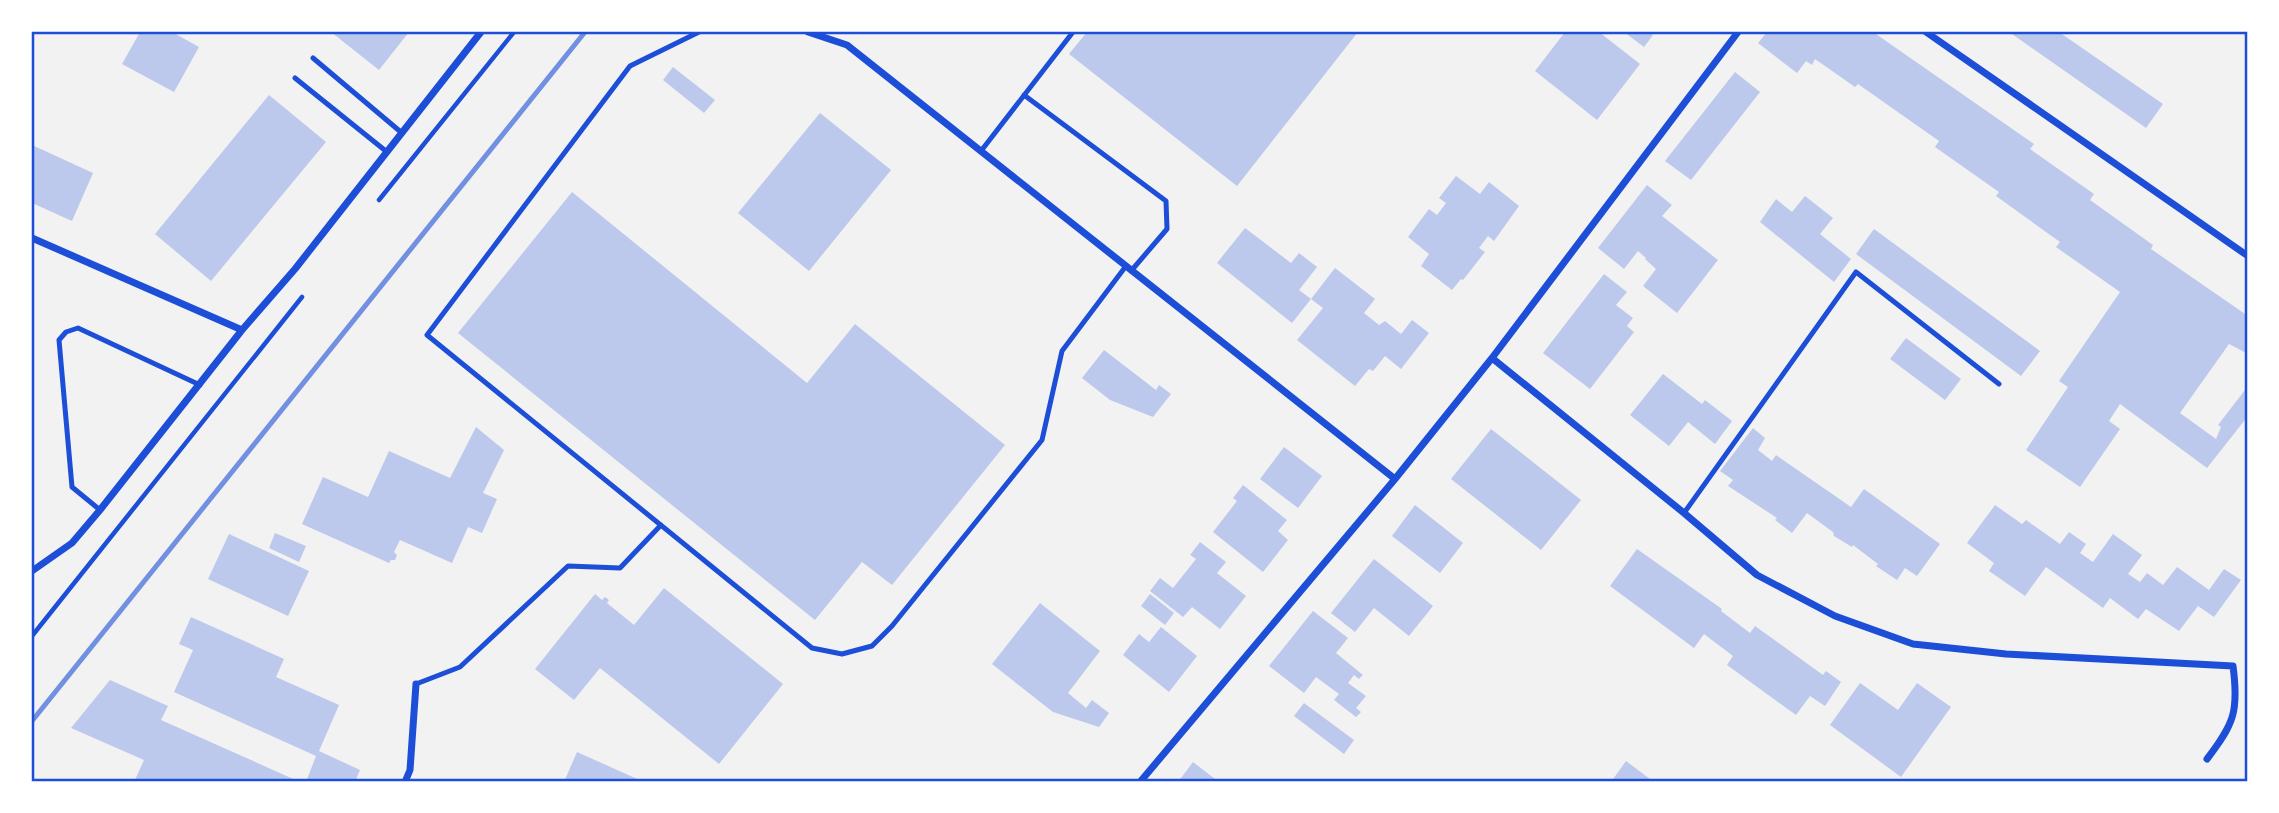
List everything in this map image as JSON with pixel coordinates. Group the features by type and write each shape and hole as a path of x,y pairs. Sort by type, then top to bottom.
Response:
{"street":[{"path":"32,571 72,543 100,510 242,330 295,270 481,32"},
{"path":"808,32 847,45 1395,479"},
{"path":"1140,782 1395,479 1492,358 1738,32"},
{"path":"1926,32 2248,256"},
{"path":"32,238 242,330"},
{"path":"1492,358 1757,575 1835,616 1913,644 2006,654 2233,666 2237,697 2227,733 2207,759"},
{"path":"405,782 410,770 416,684"}],"lane":[{"path":"698,32 630,66 427,335 812,648 842,654 872,646 892,626 1042,440 1062,351 1128,268 1167,229 1166,201 1024,95"},
{"path":"981,151 1073,32"},
{"path":"313,58 402,133"},
{"path":"295,78 387,152"},
{"path":"1684,513 1856,272 1999,384"},
{"path":"100,510 72,487 59,340 66,332 78,328 200,385"},
{"path":"416,684 460,667 568,566 620,568 661,525"}],"path":[{"path":"376,204 514,32"},
{"path":"32,636 307,290"}],"building":[{"path":"140,32 172,32 199,47 174,92 122,64"},
{"path":"331,32 409,32 379,70"},
{"path":"1087,32 1358,32 1237,186 1069,54"},
{"path":"1565,32 1599,32 1640,64 1597,120 1535,71"},
{"path":"1624,32 1648,32 1653,35 1644,47"},
{"path":"1767,32 1873,32 2034,144 2030,149 2094,194 2090,200 2153,245 2151,249 2248,316 2248,354 2229,344 2180,413 2216,439 2221,427 2218,425 2248,386 2248,416 2207,468 2120,404 2109,421 2120,429 2080,487 2026,450 2068,387 2059,381 2120,292 2056,247 2060,242 1996,196 1999,192 1935,147 1939,141 1858,84 1855,87 1815,59 1812,65 1806,61 1797,73 1758,43"},
{"path":"2009,32 2059,32 2163,104 2146,128"},
{"path":"673,67 715,100 704,113 663,80"},
{"path":"1735,72 1760,92 1691,180 1665,161"},
{"path":"269,95 326,142 211,281 155,234"},
{"path":"820,113 891,170 809,271 738,213"},
{"path":"32,145 93,173 72,221 32,203"},
{"path":"1456,176 1480,194 1489,182 1519,206 1494,241 1488,236 1479,248 1485,252 1452,290 1421,266 1429,254 1408,237 1429,209 1437,215 1446,203 1439,198"},
{"path":"1647,185 1672,205 1662,216 1718,260 1677,313 1643,286 1656,269 1638,251 1624,269 1598,248"},
{"path":"572,192 807,383 855,324 1005,445 892,585 862,562 815,620 458,333"},
{"path":"1805,196 1833,218 1820,234 1851,259 1834,282 1760,222 1776,199 1792,212"},
{"path":"1245,228 1291,263 1299,253 1317,267 1299,290 1311,299 1292,323 1217,263"},
{"path":"1874,229 2040,351 2021,376 1856,254"},
{"path":"1335,268 1375,299 1364,313 1379,325 1385,321 1401,334 1412,320 1429,333 1401,369 1385,356 1373,371 1369,369 1355,386 1297,340 1323,308 1311,299"},
{"path":"1604,274 1627,292 1616,305 1633,318 1627,326 1634,332 1590,389 1543,353"},
{"path":"1906,338 1961,379 1945,400 1890,359"},
{"path":"1104,350 1156,390 1159,385 1171,394 1153,417 1110,400 1082,378"},
{"path":"1663,374 1702,404 1705,400 1732,421 1715,444 1688,422 1669,446 1630,415"},
{"path":"476,427 504,450 483,493 497,499 482,533 468,527 452,563 400,540 394,552 397,555 395,560 389,563 302,524 323,477 368,497 389,451 450,478"},
{"path":"1753,428 1765,438 1758,450 1772,461 1776,455 1851,507 1864,489 1940,544 1917,576 1905,568 1897,580 1876,566 1878,564 1853,545 1852,547 1834,536 1833,532 1807,513 1792,533 1775,520 1777,518 1728,486 1733,480 1720,471"},
{"path":"1491,429 1581,500 1541,550 1451,479"},
{"path":"1284,447 1322,476 1298,508 1260,479"},
{"path":"1243,485 1287,520 1278,531 1288,540 1263,572 1213,532 1237,501 1233,498"},
{"path":"1415,505 1463,543 1440,573 1392,536"},
{"path":"1995,505 2022,524 2026,520 2060,544 2069,532 2086,544 2080,553 2093,562 2113,534 2142,555 2128,574 2140,582 2147,573 2163,585 2177,567 2209,590 2224,569 2241,580 2214,617 2198,606 2179,631 2146,609 2138,619 2110,598 2103,608 2046,567 2025,596 1989,571 1994,563 1967,543"},
{"path":"275,533 306,546 299,562 269,548"},
{"path":"229,534 309,571 288,616 208,579"},
{"path":"1200,542 1226,562 1217,573 1246,596 1220,629 1192,607 1183,617 1150,591 1160,578 1173,588 1196,559 1190,555"},
{"path":"1637,549 1722,609 1721,611 1750,633 1755,626 1823,675 1826,671 1841,682 1825,706 1810,696 1796,715 1727,665 1733,656 1704,634 1694,648 1610,586"},
{"path":"1374,559 1433,606 1409,636 1374,608 1355,632 1331,613"},
{"path":"664,588 783,684 719,764 600,668 574,700 535,669 595,594 602,600 605,597 609,600 607,603 634,625"},
{"path":"1150,594 1174,613 1165,625 1141,606"},
{"path":"1040,603 1100,651 1068,693 1086,708 1092,700 1109,713 1099,727 1053,712 992,664"},
{"path":"1313,611 1348,638 1336,653 1363,675 1359,679 1354,675 1348,683 1366,696 1356,708 1361,712 1356,717 1334,700 1339,694 1316,677 1304,693 1269,666"},
{"path":"191,617 284,659 276,677 339,705 319,751 360,770 355,782 306,782 316,756 174,692 193,650 179,644"},
{"path":"1161,627 1197,656 1169,692 1123,655 1139,634 1149,642"},
{"path":"110,680 168,706 161,720 300,782 134,782 144,760 71,728"},
{"path":"1860,683 1898,710 1917,683 1951,707 1901,777 1830,725"},
{"path":"1304,703 1354,740 1344,754 1294,716"},
{"path":"577,752 644,782 564,782"},
{"path":"1626,761 1654,782 1611,782"},
{"path":"1193,762 1219,782 1178,782"}],"railway":[{"path":"32,721 585,32"}]}
